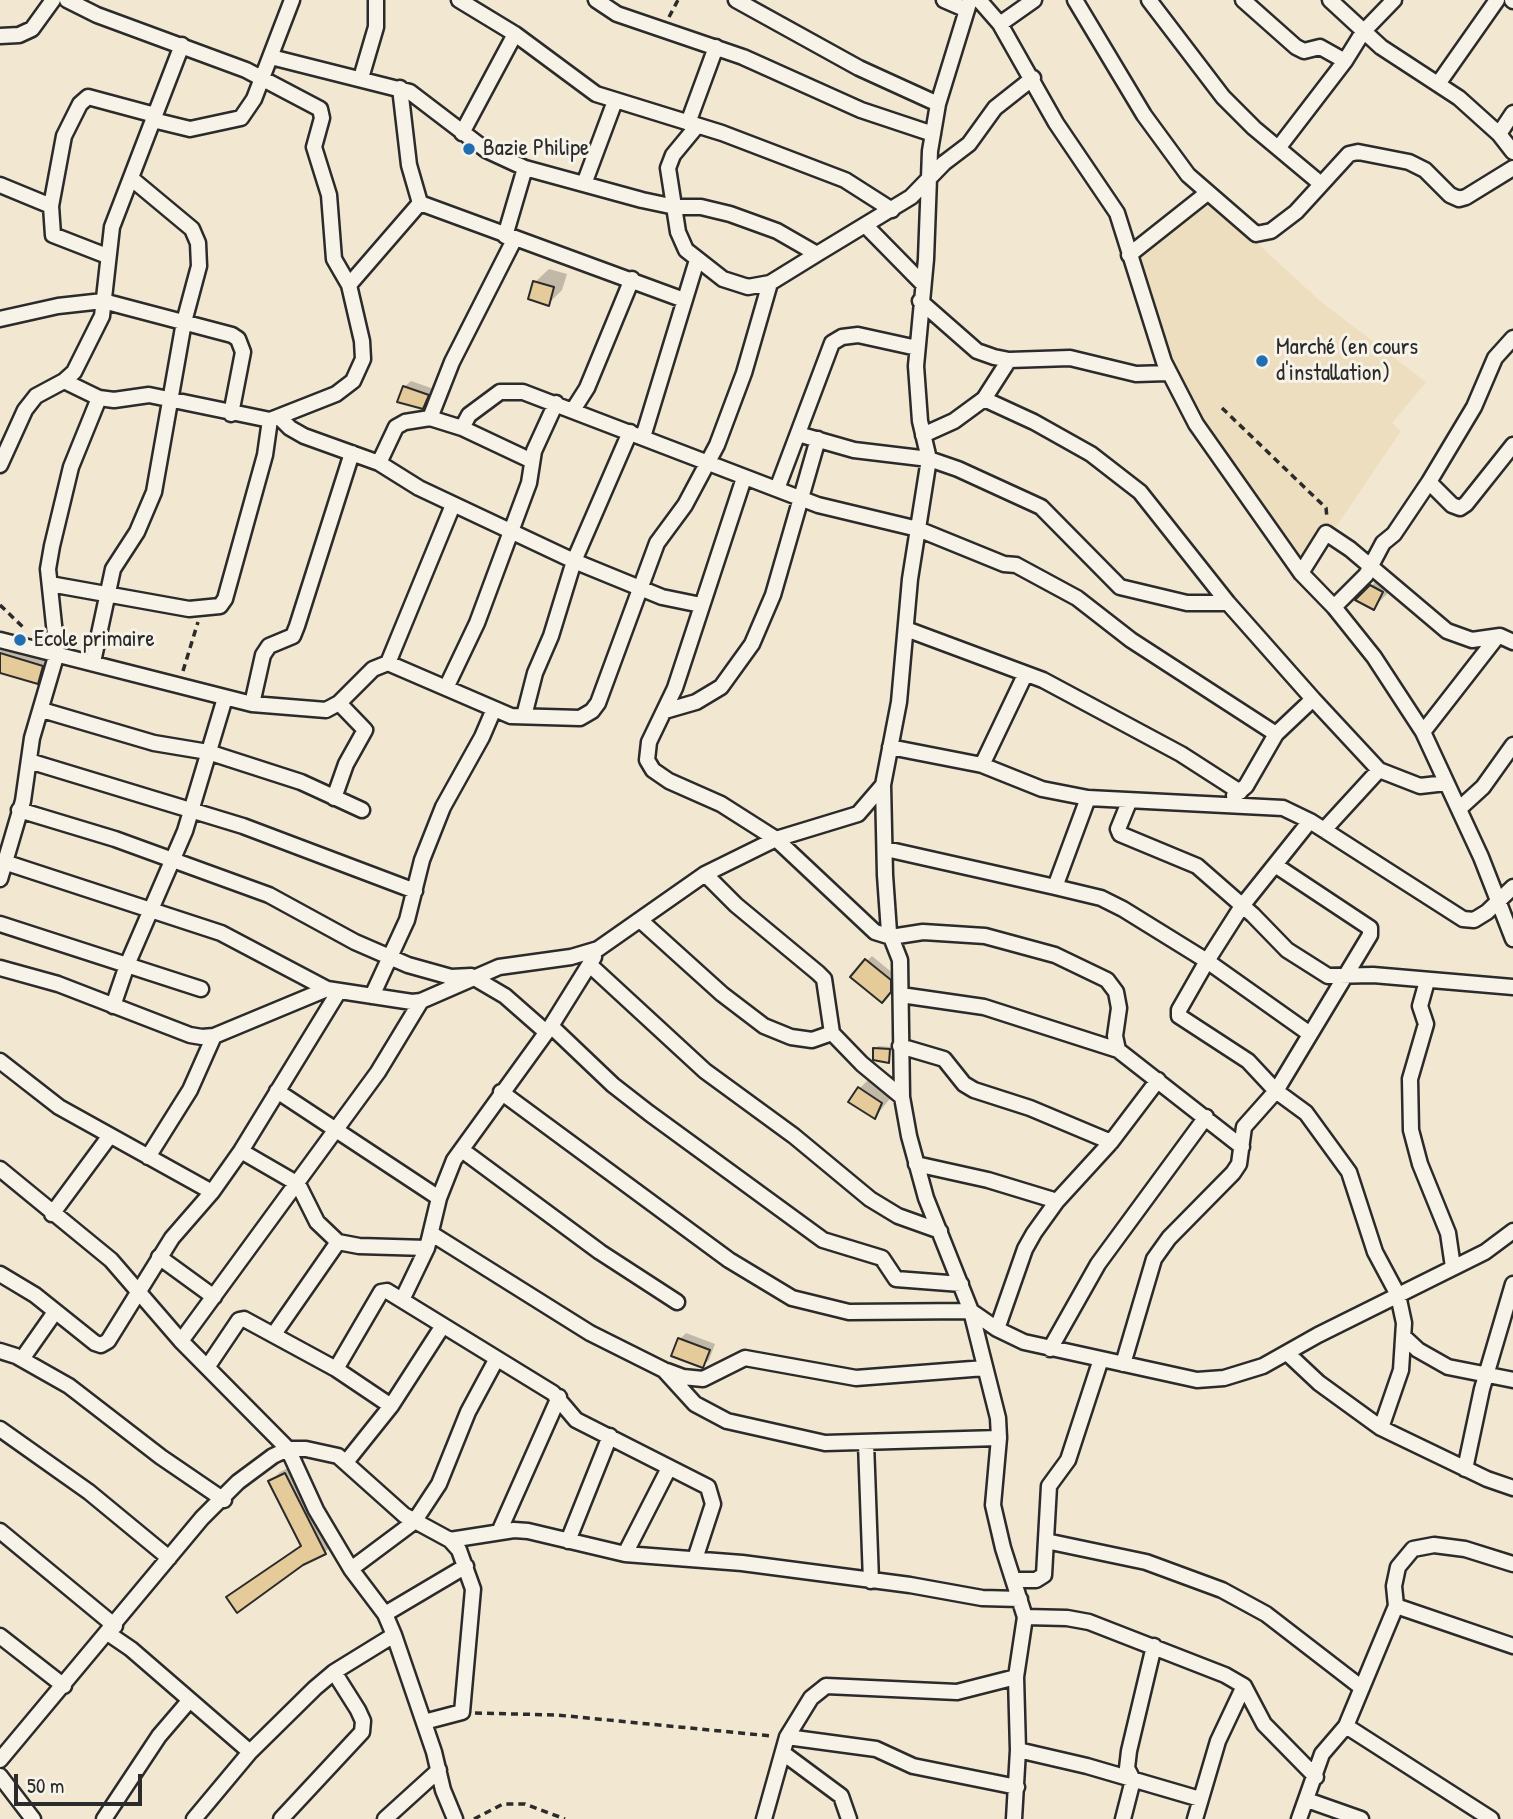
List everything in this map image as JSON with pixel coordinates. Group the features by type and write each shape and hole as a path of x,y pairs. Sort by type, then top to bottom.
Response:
{"street":[{"path":"0,36 19,35 32,29 52,0"},
{"path":"67,0 97,15 182,45 263,78 320,109 322,118 314,147 329,195 334,259 340,275 349,285 362,341 359,371 353,381 336,394 275,419"},
{"path":"107,256 53,235 51,205 64,135 83,100 90,97 190,129 232,121 249,110 292,0"},
{"path":"361,78 376,27 376,0"},
{"path":"459,0 515,34 579,84 615,101 693,124 845,180 892,210"},
{"path":"596,0 624,17 716,47 861,110 933,134"},
{"path":"736,0 859,68 938,104"},
{"path":"944,0 972,3 1000,24 1056,123 1117,213 1168,373 1225,468 1266,520 1301,573 1334,607 1374,657 1423,732 1460,808 1513,939"},
{"path":"1000,24 1034,0"},
{"path":"1074,0 1144,115 1188,175 1206,194 1256,234 1263,234 1296,212 1342,158 1358,152 1409,162 1425,170 1450,195 1459,199 1513,168"},
{"path":"1149,0 1223,97 1254,128 1321,184"},
{"path":"1243,0 1296,47 1304,51 1320,47 1345,61"},
{"path":"1330,0 1363,32 1459,98 1499,134 1513,152"},
{"path":"1279,147 1345,61 1363,32 1394,0"},
{"path":"1438,84 1497,0"},
{"path":"972,3 938,104 933,134 916,366 923,435 929,459 918,529 899,702 883,785 891,937 900,960 902,1097 926,1198 971,1311 998,1418 999,1438 993,1505 1003,1548 1025,1617 1016,1677 1018,1750 1014,1819"},
{"path":"462,133 515,34"},
{"path":"0,465 25,410 36,396 64,381 74,372 97,327 112,227 182,45"},
{"path":"716,47 693,124 669,166 680,239 697,260 723,279 752,287 769,283 892,210 928,183 944,163 969,144 995,108 1032,78"},
{"path":"271,57 400,88 428,103 486,150 525,168 675,206 701,206 730,214 785,235 817,254"},
{"path":"400,88 409,165 420,202"},
{"path":"583,184 615,101"},
{"path":"1499,134 1513,113"},
{"path":"430,418 452,362 510,238 525,168"},
{"path":"93,662 113,569 137,532 154,492 184,322 199,266 196,238 188,226 131,179"},
{"path":"0,185 51,205"},
{"path":"1129,254 1206,194"},
{"path":"349,285 420,202"},
{"path":"420,202 510,238 632,279 656,292 684,300"},
{"path":"866,226 923,284"},
{"path":"524,716 535,673 551,636 574,561 637,435 697,260"},
{"path":"573,410 587,388 632,279"},
{"path":"0,640 251,704 315,710 326,710 339,703 373,669 388,663 494,709 524,716 580,719 592,711 614,661 638,587 657,543 685,505 706,465 744,373 769,283"},
{"path":"0,319 58,306 103,301 238,339 243,352 231,414"},
{"path":"920,301 977,351 1009,360 1070,358 1136,374 1168,373"},
{"path":"776,489 799,434 829,347 836,339 858,335 917,348"},
{"path":"1334,607 1371,567 1383,543 1394,534 1429,482 1474,407 1495,358 1513,338"},
{"path":"923,435 954,421 984,399 1009,360"},
{"path":"64,381 99,398 114,400 149,395 231,414 275,419 304,436 379,463 453,505 574,561 662,597 701,605"},
{"path":"462,428 469,415 500,392 523,392 637,435 706,465 838,512 918,529 1004,564 1029,570 1068,592 1131,640 1276,734"},
{"path":"0,879 57,653 50,584 52,546 71,467 99,398"},
{"path":"984,399 1046,428 1091,454 1140,492 1228,603 1379,770 1420,786 1446,783"},
{"path":"446,688 477,623 529,483 532,461 556,403"},
{"path":"379,463 396,427 415,419 430,418 462,428 532,461"},
{"path":"50,584 189,609 212,609 220,606 225,600 275,419"},
{"path":"799,434 855,450 929,459 998,485 1041,507 1120,587 1187,603 1228,603"},
{"path":"665,711 696,702 721,687 752,644 770,602 818,439"},
{"path":"1429,482 1452,505 1460,508 1513,445"},
{"path":"251,704 263,655 269,646 293,636 352,453"},
{"path":"744,478 665,711 649,742 647,760 653,770 669,781 721,804 776,839 866,926 891,937 923,932 985,936 1055,955 1107,980 1116,992 1119,1008 1115,1036 1118,1050"},
{"path":"388,663 453,505"},
{"path":"1301,573 1326,533 1447,631 1472,640 1497,637 1513,642"},
{"path":"906,629 1043,680 1181,754 1240,792"},
{"path":"1423,732 1497,637"},
{"path":"982,765 1025,675"},
{"path":"113,1006 127,965 173,862 193,809 225,698"},
{"path":"1220,804 1240,792 1276,734 1312,699"},
{"path":"334,798 346,764 365,730 339,703"},
{"path":"372,996 407,920 422,860 443,807 482,737 494,709"},
{"path":"42,710 154,743 208,752 302,782 362,810"},
{"path":"1460,808 1483,787 1513,745"},
{"path":"890,747 982,765 1042,789 1088,798 1283,808 1310,821 1463,919 1474,920 1513,887"},
{"path":"29,761 193,809 415,891"},
{"path":"1324,830 1379,770"},
{"path":"4,862 221,933 333,990 421,1001 436,997 471,976 499,967 571,957 598,949 705,874 776,839 858,814 883,785"},
{"path":"1055,887 1088,798"},
{"path":"1129,802 1118,829 1120,834 1197,866 1287,950 1328,976 1373,975 1513,987"},
{"path":"19,810 115,839 277,898 390,957 450,976 471,976 505,996 549,1029 640,1106 823,1240 882,1258 896,1279 961,1284"},
{"path":"1310,821 1242,906 1179,1010 1180,1016 1248,1061 1276,1091 1306,1113 1349,1172 1375,1252 1398,1295 1404,1337 1401,1370 1381,1428"},
{"path":"886,849 1101,898 1207,961 1310,1034"},
{"path":"1123,1364 1154,1259 1169,1238 1233,1173 1242,1147 1244,1127 1276,1091 1348,976 1370,935 1370,928 1275,865"},
{"path":"705,874 736,905 810,964 824,979 832,1033 862,1064 902,1097"},
{"path":"639,920 722,994 764,1026 791,1037 812,1040 832,1033"},
{"path":"0,924 201,989"},
{"path":"402,1300 430,1241 439,1198 462,1150 501,1092 549,1029 591,966 598,949"},
{"path":"591,966 705,1071 794,1136 870,1199 898,1216 940,1231"},
{"path":"0,968 58,984 190,1035 214,1037 333,990"},
{"path":"1427,981 1420,1006 1426,1024 1410,1079 1411,1130 1420,1164 1448,1233 1453,1267"},
{"path":"0,1274 101,1345 108,1341 159,1257 212,1192 241,1151 278,1091 333,990"},
{"path":"901,995 984,1007 1118,1050 1242,1147"},
{"path":"181,1341 378,1072 421,1001"},
{"path":"148,1157 190,1090 214,1037"},
{"path":"900,1046 944,1059 964,1084 974,1090 1030,1108 1111,1142"},
{"path":"0,1061 59,1107 212,1192"},
{"path":"997,1329 1025,1249 1057,1201 1111,1142 1158,1080"},
{"path":"278,1091 439,1198"},
{"path":"501,1092 729,1260 792,1298 849,1312 971,1311 997,1329 1050,1349 1197,1380 1224,1378 1263,1366 1485,1252 1513,1231"},
{"path":"1050,1349 1098,1264 1206,1117"},
{"path":"52,1214 109,1137"},
{"path":"462,1150 600,1252 677,1302"},
{"path":"241,1151 298,1184 317,1222 338,1242 359,1246 430,1241 590,1333 683,1377 703,1379 745,1358 856,1378 985,1368"},
{"path":"916,1164 988,1180 1057,1201"},
{"path":"0,1169 52,1214 111,1259 181,1341 288,1449 316,1510 351,1569 385,1614 424,1722 443,1790 456,1819"},
{"path":"274,1334 338,1242"},
{"path":"159,1257 214,1297"},
{"path":"1465,1469 1486,1377 1513,1284"},
{"path":"336,1369 381,1292 387,1291 559,1397 576,1420 708,1488 713,1498 695,1559"},
{"path":"22,1359 55,1311"},
{"path":"208,1366 239,1320 244,1319 336,1369 391,1406"},
{"path":"347,1461 391,1406 442,1327"},
{"path":"1404,1337 1418,1350 1448,1367 1486,1377 1513,1380"},
{"path":"0,1351 22,1359 69,1386 161,1457 223,1500"},
{"path":"1287,1353 1319,1383 1381,1428 1465,1469 1513,1488"},
{"path":"1014,1580 1042,1579 1049,1486 1068,1460 1101,1359"},
{"path":"351,1569 414,1522 439,1484 468,1412 496,1360"},
{"path":"664,1370 695,1404 727,1421 825,1443 999,1438"},
{"path":"499,1532 559,1397"},
{"path":"0,1429 89,1492 169,1558"},
{"path":"568,1542 610,1436"},
{"path":"866,1443 871,1581"},
{"path":"0,1760 112,1630 202,1518 223,1500 238,1482 273,1455 288,1449 326,1453 347,1461 414,1522 450,1540 466,1566 473,1601 462,1712 424,1722"},
{"path":"625,1554 669,1468"},
{"path":"0,1531 189,1702 250,1752"},
{"path":"450,1540 499,1532 528,1531 625,1554 695,1559 982,1598 1020,1600"},
{"path":"1046,1541 1146,1562 1222,1590 1266,1614 1362,1688"},
{"path":"1299,1819 1322,1754 1346,1726 1396,1606 1394,1586 1398,1567 1413,1549 1434,1545 1465,1549 1513,1564"},
{"path":"385,1614 466,1566"},
{"path":"1396,1606 1513,1646"},
{"path":"1025,1617 1050,1616 1089,1622 1206,1666 1244,1686 1258,1717 1316,1777"},
{"path":"194,1819 250,1752 334,1672 394,1635"},
{"path":"0,1636 64,1686"},
{"path":"1123,1819 1133,1780 1127,1768 1129,1751 1154,1646"},
{"path":"281,1819 362,1732 363,1721 358,1710 334,1672"},
{"path":"764,1819 787,1737 811,1698 826,1686 957,1692 1016,1677"},
{"path":"1195,1819 1218,1741 1244,1686"},
{"path":"104,1819 159,1736 189,1702"},
{"path":"1346,1726 1491,1819"},
{"path":"787,1737 876,1749 913,1766 1017,1787"},
{"path":"1018,1750 1200,1800"},
{"path":"783,1752 841,1796 849,1819"},
{"path":"384,1819 439,1770"},
{"path":"0,1776 33,1819"},
{"path":"1307,1800 1361,1819"}],"path":[{"path":"1222,408 1326,508 1326,533"},
{"path":"180,686 196,625 212,609"},
{"path":"462,1712 557,1715 787,1737"},
{"path":"474,1819 503,1804 525,1804 565,1819"}],"shaded area":[{"path":"1202,192 1320,301 1426,382 1392,423 1401,431 1302,577 1186,413 1127,255"}],"building":[{"path":"533,281 554,287 549,306 528,299"},
{"path":"403,386 429,395 423,409 397,402"},
{"path":"1370,585 1383,592 1374,610 1355,600"},
{"path":"0,653 43,666 38,684 0,673"},
{"path":"865,959 891,980 891,992 882,1003 850,977"},
{"path":"873,1048 890,1049 889,1063 873,1060"},
{"path":"858,1087 882,1103 875,1119 848,1102"},
{"path":"678,1338 710,1350 703,1368 671,1356"},
{"path":"285,1473 326,1554 303,1565 237,1613 226,1597 301,1546 268,1481"}],"place":[{"name":"Bazie Philipe","path":"469,149"},
{"name":"Marché (en cours d'installation)","path":"1262,361"},
{"name":"Ecole primaire","path":"20,640"}]}
